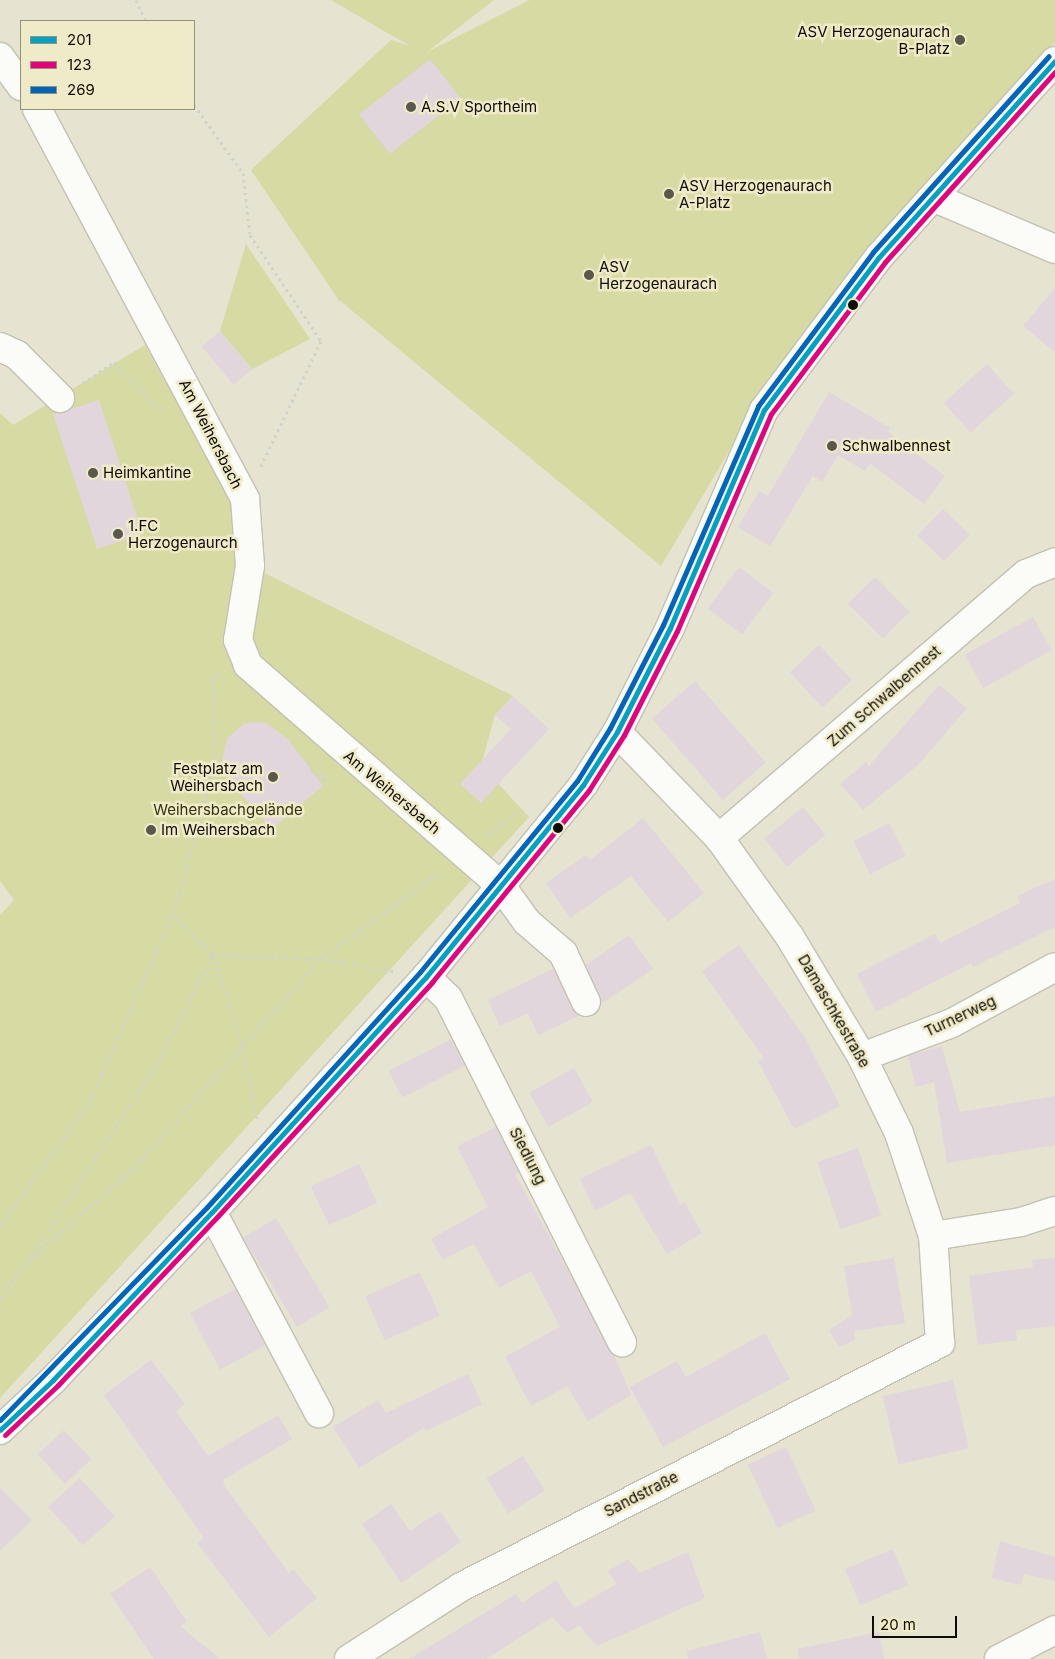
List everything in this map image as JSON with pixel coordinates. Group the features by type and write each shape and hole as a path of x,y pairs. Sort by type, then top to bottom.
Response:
{"street":[{"path":"0,57 20,85"},
{"path":"0,1430 53,1380 212,1212 426,977 560,815 617,732 670,628 764,410 879,258 935,198 1055,61"},
{"name":"Am Weihersbach","path":"38,110 245,499 250,566 238,640 248,666 261,681 501,886 527,922 563,953 586,1002"},
{"path":"935,198 1055,248"},
{"path":"0,347 17,355 60,398"},
{"name":"Zum Schwalbennest","path":"719,838 1026,574 1055,562"},
{"name":"Damaschkestraße","path":"617,732 719,838 790,937 862,1057 899,1133 934,1236 940,1343"},
{"name":"Turnerweg","path":"862,1057 952,1023 1055,967"},
{"name":"Siedlung","path":"426,977 448,998 622,1342"},
{"path":"934,1236 1021,1222 1055,1211"},
{"path":"212,1212 318,1413"},
{"name":"Sandstraße","path":"349,1659 461,1587 940,1343"},
{"path":"999,1659 1055,1630"}],"path":[{"path":"136,0 146,20"},
{"path":"195,106 243,173 250,235 321,341 245,499"},
{"path":"60,398 114,362 132,379"},
{"path":"0,1227 91,1099 173,915 214,766 214,679 238,640"},
{"path":"312,770 325,781 317,758"},
{"path":"27,1262 133,1169 320,959 514,814 560,815"},
{"path":"173,915 213,955 242,1046 264,1154"},
{"path":"213,955 320,959 426,977"},
{"path":"0,1298 27,1262 161,1057 213,955"}],"green space":[{"name":"ASV Herzogenaurach","path":"331,0 494,0 427,52 530,0 1055,0 1055,42 874,251 757,404 661,566 338,299 251,170 391,40 410,46"},
{"path":"246,244 310,339 252,369 220,331"},
{"name":"Weihersbachgelände","path":"145,345 233,504 250,566 513,696 495,715 481,765 529,817 0,1398 0,915 14,900 0,881 0,413 13,425"}],"building":[{"name":"A.S.V Sportheim","path":"430,59 461,98 390,154 359,114"},
{"path":"1055,288 1055,352 1023,326"},
{"path":"220,331 252,369 234,385 202,346"},
{"path":"987,364 1014,394 971,433 944,403"},
{"path":"829,392 890,428 888,432 945,476 924,504 870,463 865,471 838,455 822,482 813,476 770,546 738,527 759,491 768,496"},
{"path":"99,400 143,534 97,549 53,415"},
{"path":"943,509 970,535 944,561 917,536"},
{"path":"739,567 773,593 742,634 708,609"},
{"path":"875,577 910,612 883,639 848,604"},
{"path":"1033,617 1051,650 983,688 965,655"},
{"path":"819,645 852,680 822,707 790,672"},
{"path":"695,681 766,763 723,800 652,718"},
{"path":"939,685 967,708 918,765 863,810 840,784 866,762 869,766"},
{"path":"513,696 549,729 481,803 460,784 511,729 495,715"},
{"name":"Festplatz am Weihersbach","path":"266,723 288,739 323,786 272,829 231,783 222,761 227,738 244,724"},
{"path":"803,807 826,835 787,866 764,838"},
{"path":"643,818 704,893 668,922 631,876 570,918 546,883 586,855 590,860"},
{"path":"889,823 906,856 870,874 853,841"},
{"path":"1055,879 1055,927 973,967 971,963 876,1012 857,974 935,934 940,943 1020,903 1017,896"},
{"path":"629,935 653,969 601,1004 586,965"},
{"path":"739,945 805,1038 840,1106 794,1129 758,1061 764,1058 702,971"},
{"path":"553,969 579,1016 538,1035 528,1013 500,1026 488,1000"},
{"path":"451,1039 465,1066 402,1098 389,1071"},
{"path":"942,1046 960,1112 1055,1096 1055,1145 947,1163 934,1082 916,1087 908,1056"},
{"path":"574,1068 593,1102 548,1127 529,1093"},
{"path":"496,1127 519,1173 515,1174 614,1355 631,1395 588,1421 567,1386 531,1406 505,1357 560,1327 531,1271 499,1288 474,1244 443,1260 431,1239 488,1207 457,1146"},
{"path":"651,1145 680,1205 684,1202 702,1233 667,1254 630,1193 595,1211 580,1179"},
{"path":"858,1148 881,1215 840,1229 817,1162"},
{"path":"359,1164 377,1203 329,1225 311,1186"},
{"path":"276,1218 330,1307 297,1327 243,1238"},
{"path":"894,1258 905,1323 854,1331 855,1340 839,1347 829,1330 852,1315 844,1266"},
{"path":"1055,1258 1055,1326 1016,1330 1017,1340 978,1345 969,1276 1033,1267 1032,1260"},
{"path":"420,1272 440,1316 385,1340 365,1296"},
{"path":"235,1289 265,1346 220,1369 190,1313"},
{"path":"765,1333 790,1379 663,1447 630,1387 677,1361 686,1377"},
{"path":"151,1360 185,1404 176,1411 208,1456 278,1415 292,1439 224,1479 223,1484 289,1573 293,1569 317,1598 269,1637 197,1543 204,1538 104,1395"},
{"path":"468,1374 482,1404 426,1431 424,1428 359,1468 333,1427 378,1400 386,1413"},
{"path":"953,1380 969,1448 899,1464 883,1396"},
{"path":"64,1430 91,1459 65,1484 38,1455"},
{"path":"786,1447 816,1510 778,1528 748,1465"},
{"path":"523,1456 545,1491 508,1514 487,1479"},
{"path":"80,1478 115,1517 83,1545 48,1507"},
{"path":"0,1488 32,1520 0,1551"},
{"path":"391,1504 410,1531 440,1511 461,1542 401,1583 362,1524"},
{"path":"1000,1541 1055,1557 1055,1581 1024,1574 1021,1585 992,1578"},
{"path":"893,1549 908,1585 860,1605 845,1569"},
{"path":"688,1552 705,1598 597,1646 579,1625 567,1633 552,1617 486,1659 409,1659 516,1594 522,1603 556,1580 574,1608 617,1584 608,1571 628,1559 640,1573"},
{"path":"150,1567 187,1622 180,1626 220,1659 154,1659 110,1594"},
{"path":"760,1632 767,1659 688,1659 687,1651"},
{"path":"879,1632 884,1659 799,1659 798,1649"}],"transit line":[{"name":"269","path":"0,1420 207,1207 420,972 577,781 610,728 663,625 758,406 873,252 1049,56"},
{"name":"201","path":"0,1430 53,1380 212,1212 426,977 583,785 617,732 670,628 764,410 879,257 1055,61"},
{"name":"123","path":"5,1435 58,1385 217,1217 432,982 589,790 624,735 677,631 771,414 885,262 1055,72"}],"place":[{"name":"ASV Herzogenaurach B-Platz","path":"960,40"},
{"name":"A.S.V Sportheim","path":"411,107"},
{"name":"ASV Herzogenaurach A-Platz","path":"669,194"},
{"name":"ASV Herzogenaurach","path":"589,275"},
{"name":"Schwalbennest","path":"832,446"},
{"name":"Heimkantine","path":"93,473"},
{"name":"1.FC Herzogenaurch","path":"118,534"},
{"name":"Festplatz am Weihersbach","path":"273,777"},
{"name":"Im Weihersbach","path":"151,830"}]}
